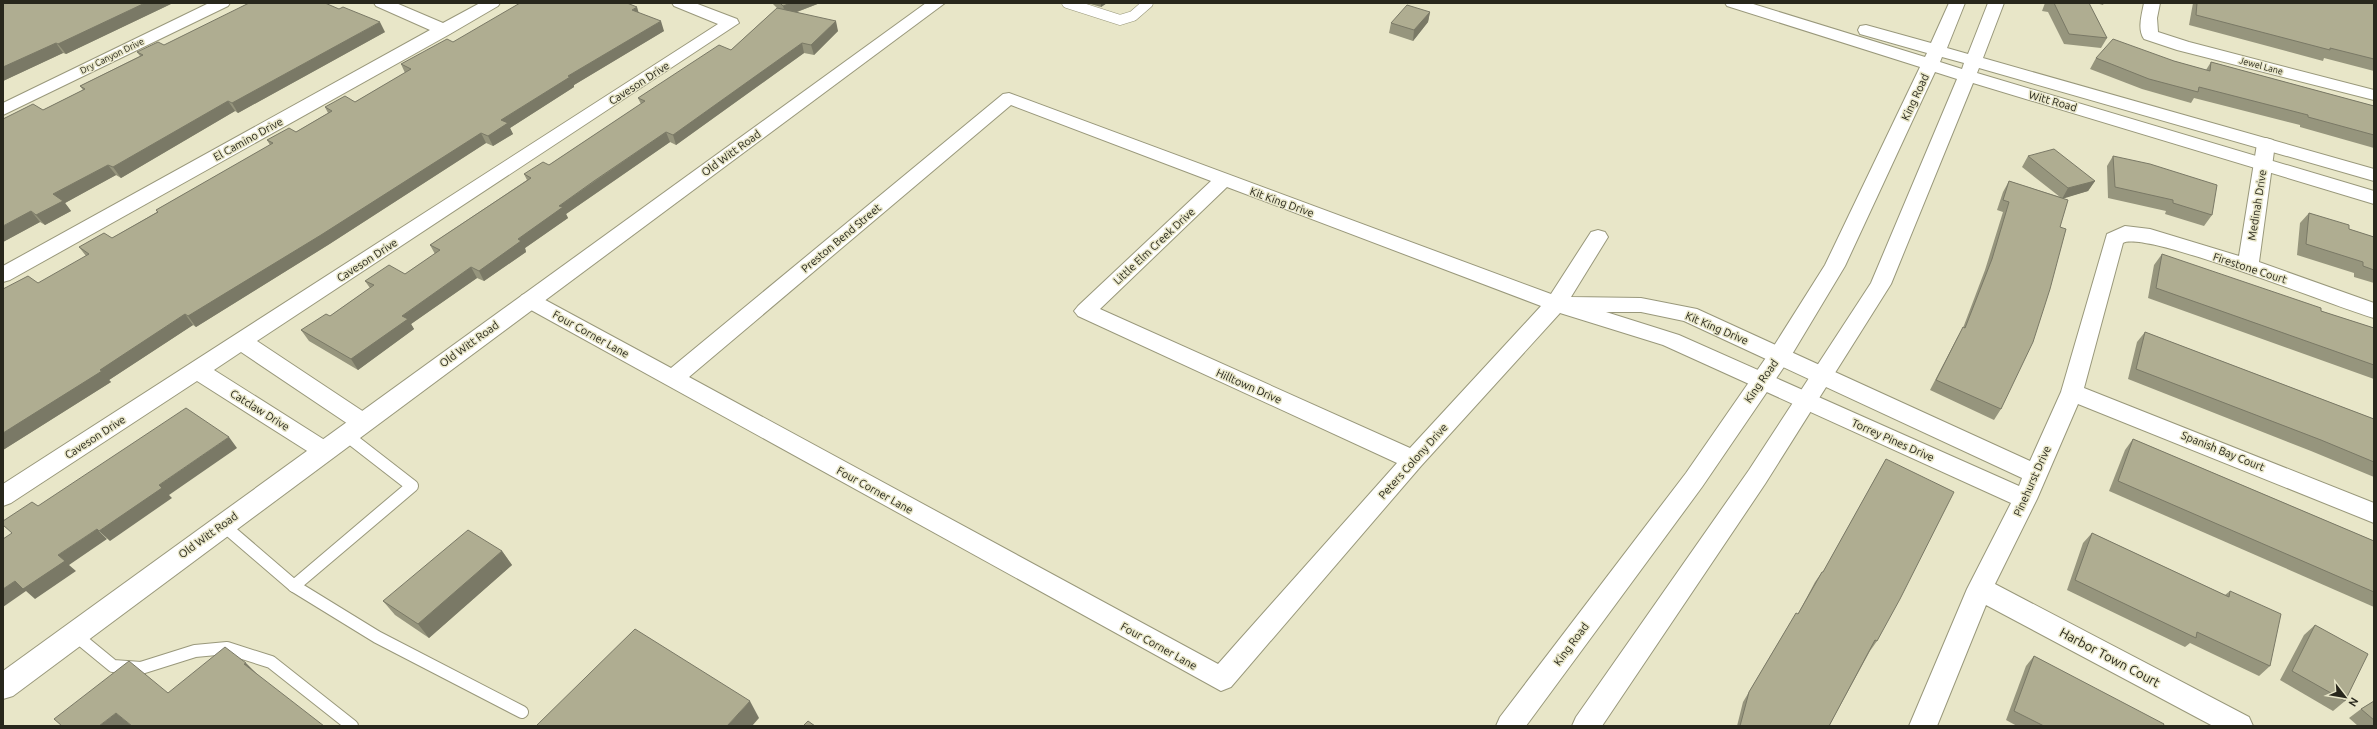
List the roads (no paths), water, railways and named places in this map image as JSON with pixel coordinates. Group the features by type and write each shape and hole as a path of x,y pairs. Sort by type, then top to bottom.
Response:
{"street":[{"name":"Dry Canyon Drive","path":"3,110 222,3"},
{"path":"382,3 444,30"},
{"name":"El Camino Drive","path":"3,275 492,3"},
{"name":"Caveson Drive","path":"3,496 731,23 680,3"},
{"name":"Old Witt Road","path":"3,687 323,450 937,3"},
{"name":"Witt Road","path":"1732,3 1971,68 2374,198"},
{"name":"Witt Road","path":"1762,3 1802,11 1934,57"},
{"name":"King Road","path":"1510,726 1694,480 1761,380 1780,355 1835,266 1934,57 1957,3"},
{"path":"1586,726 1757,477 1880,284 1971,68 1996,3"},
{"name":"Jewel Lane","path":"2152,3 2149,18 2150,35 2183,46 2374,95"},
{"name":"Witt Road","path":"1971,68 2266,144 2374,175"},
{"name":"Kit King Drive","path":"1009,98 1223,180 1556,304 1670,340 1761,380"},
{"name":"Preston Bend Street","path":"672,379 1009,98"},
{"name":"Medinah Drive","path":"2248,266 2266,144"},
{"name":"Little Elm Creek Drive","path":"1085,311 1223,180"},
{"name":"Firestone Court","path":"2125,233 2150,236 2248,266 2374,311"},
{"name":"Pinehurst Drive","path":"1922,726 1980,589 2025,499 2072,392 2110,248 2114,239 2125,233"},
{"name":"Peters Colony Drive","path":"1220,679 1413,460 1556,304 1598,237"},
{"name":"Four Corner Lane","path":"529,300 1220,679"},
{"name":"Kit King Drive","path":"1556,304 1641,305 1689,314 1780,355"},
{"name":"Hilltown Drive","path":"1085,311 1413,460"},
{"path":"242,342 362,422"},
{"path":"1780,355 2035,474"},
{"name":"Catclaw Drive","path":"197,370 323,450"},
{"name":"Torrey Pines Drive","path":"1761,380 2025,499"},
{"name":"Spanish Bay Court","path":"2072,392 2374,513"},
{"name":"Harbor Town Court","path":"1980,589 2239,726"}],"lane":[{"path":"1067,3 1120,20 1133,16 1148,3"},
{"path":"294,586 412,486 345,434"},
{"path":"222,525 294,586 359,628 522,712"},
{"path":"74,634 113,666 141,668 195,651 227,648 271,662 352,726"}]}
